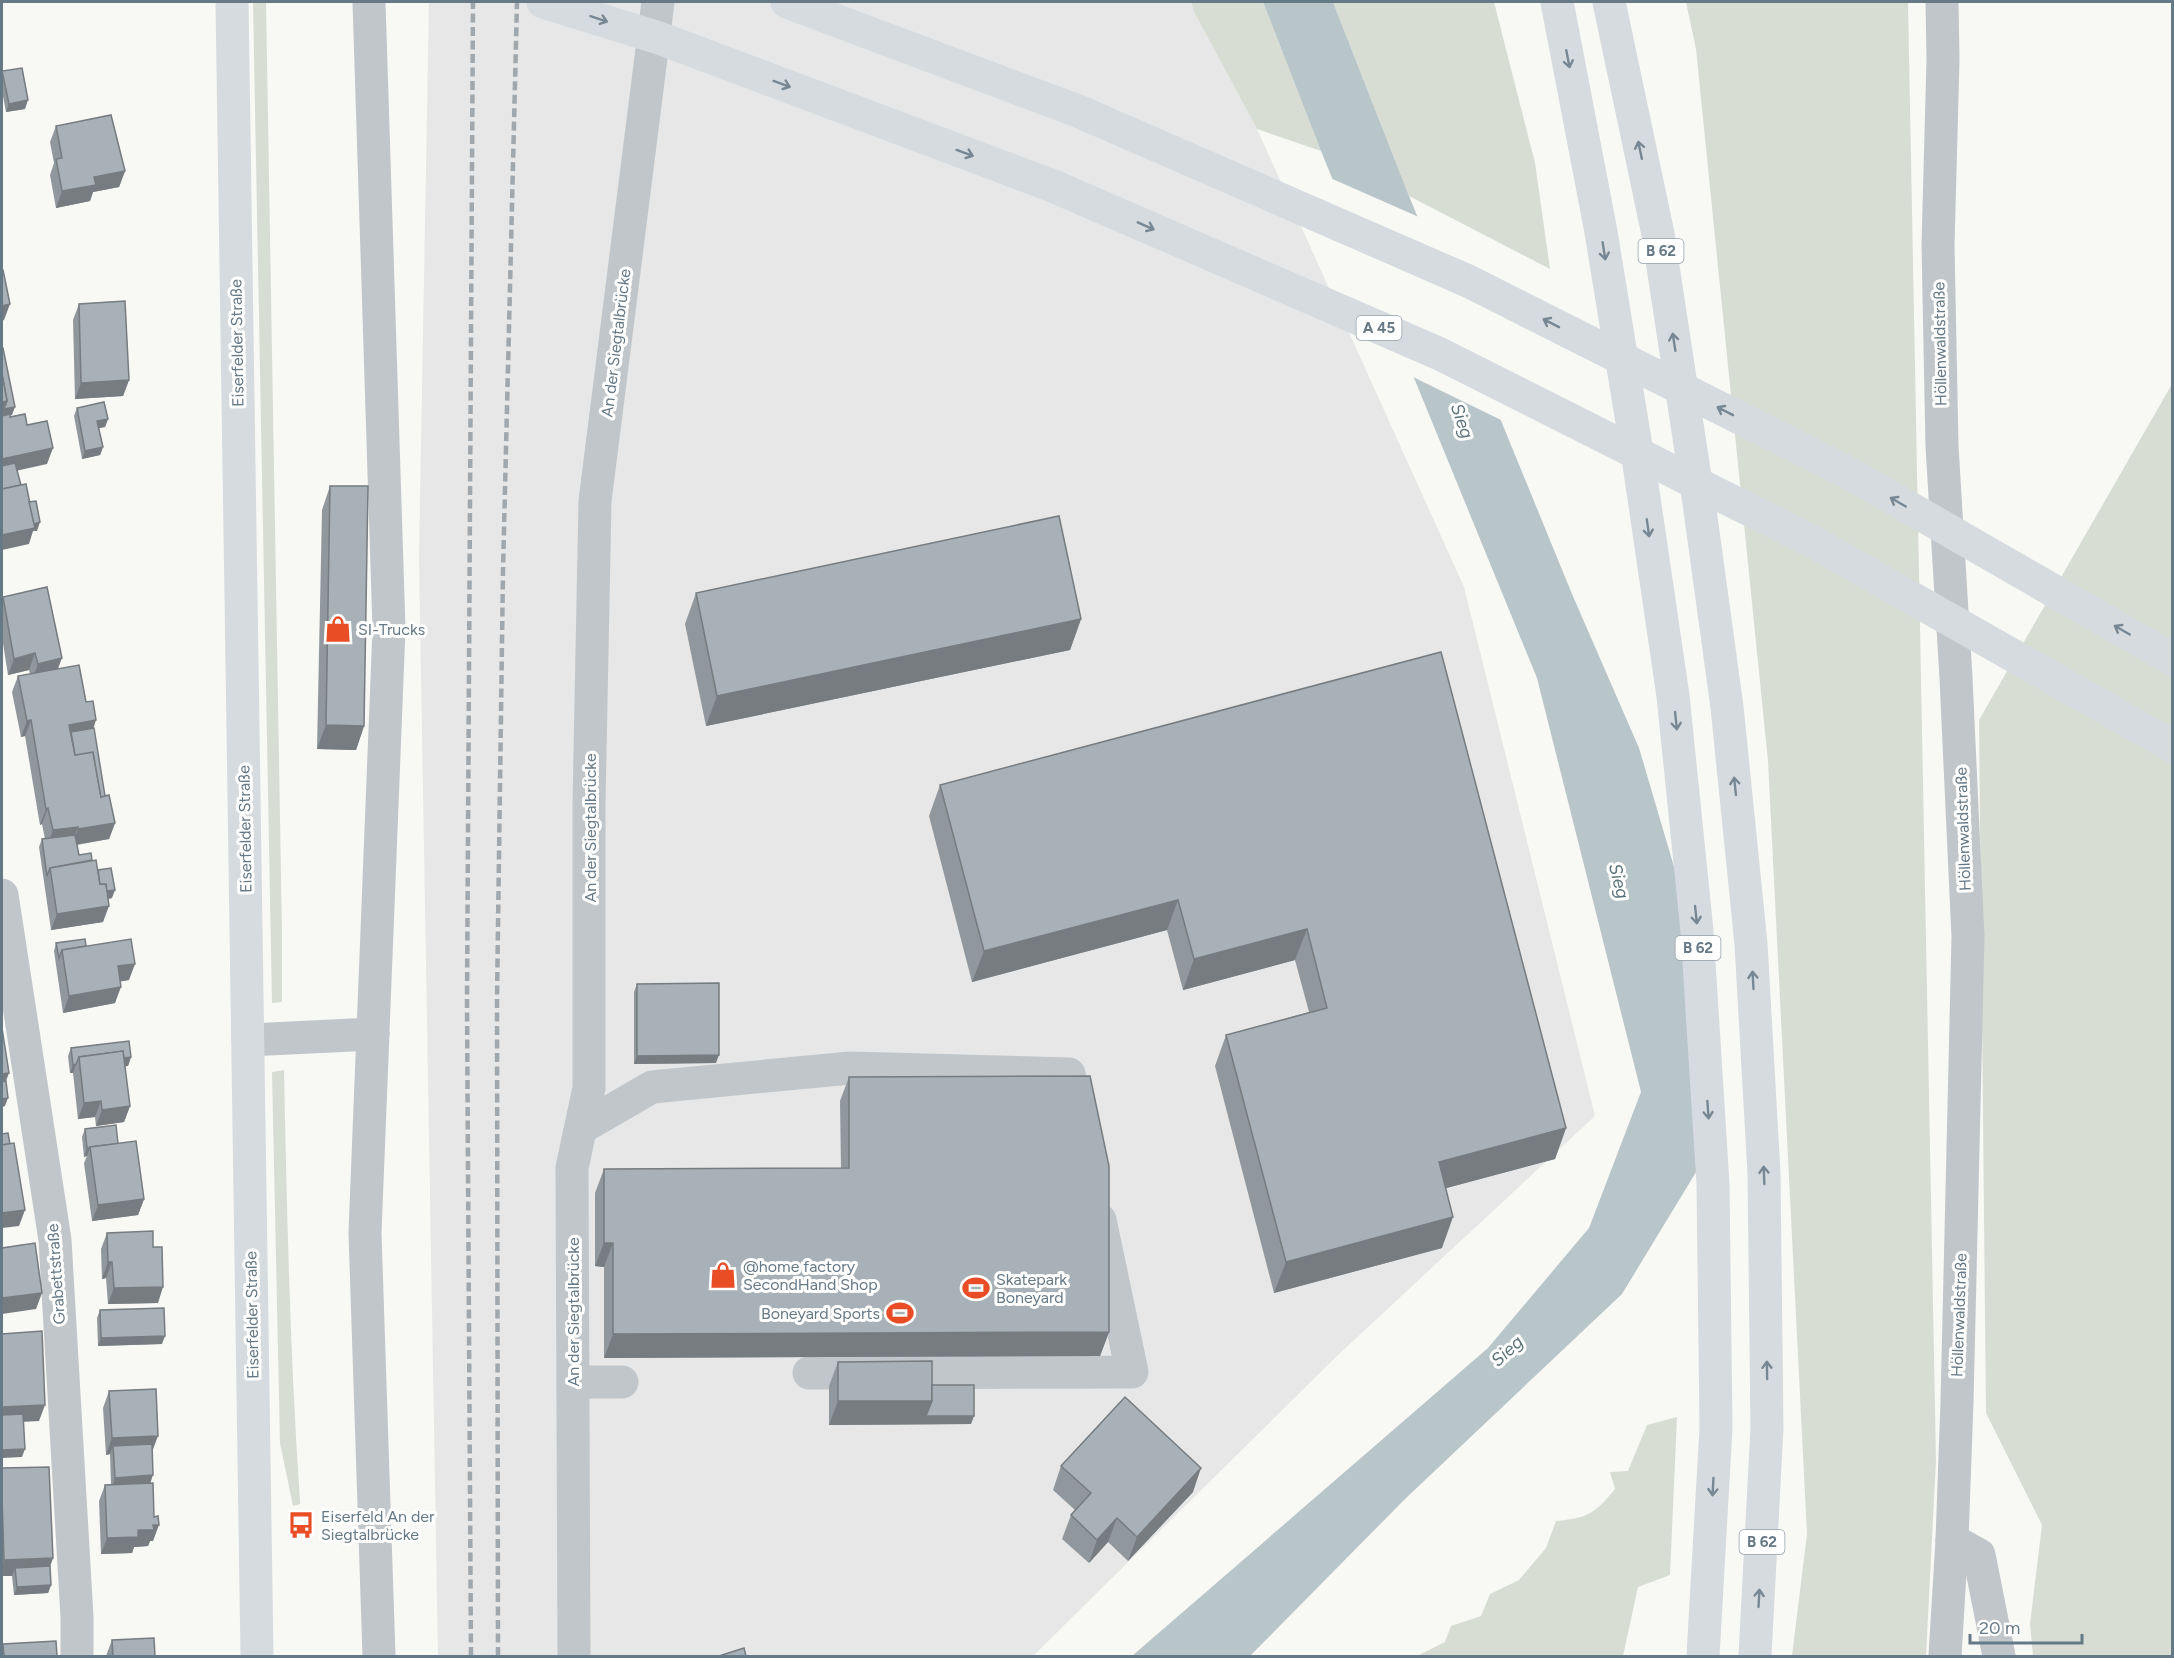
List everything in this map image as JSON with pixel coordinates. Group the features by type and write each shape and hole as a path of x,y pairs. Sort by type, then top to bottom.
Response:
{"main road":[{"name":"Eiserfelder Straße","path":"232,2 257,1656"},
{"name":"A 45","path":"543,2 658,38 1053,186 1440,354 1817,544 2172,746"},
{"path":"787,2 1078,111 1468,281 1849,473 2172,659"},
{"name":"B 62","path":"1557,2 1600,231 1640,471 1673,696 1697,931 1713,1184 1716,1428 1703,1656"},
{"name":"B 62","path":"1609,2 1658,234 1699,503 1727,707 1750,944 1764,1173 1767,1428 1755,1656"}],"street":[{"path":"369,2 389,629 365,1233 379,1656"},
{"name":"An der Siegtalbrücke","path":"574,1656 572,1168 589,1088 589,803 595,501 658,2"},
{"name":"Höllenwaldstraße","path":"1942,2 1943,60 1938,245 1942,446 1968,937 1952,1540 1945,1656"},
{"name":"Grabettstraße","path":"2,896 55,1240 77,1617 77,1656"},
{"path":"248,1040 373,1034"},
{"path":"581,1128 652,1087 850,1068 1069,1074 1075,1100"},
{"path":"809,1373 1132,1372 1100,1220"},
{"path":"573,1382 622,1382"},
{"path":"1952,1540 1979,1555 1999,1656"}],"shaded area":[{"path":"253,2 266,2 282,934 282,1002 272,1003"},
{"path":"429,2 1191,2 1194,12 1257,129 1464,587 1595,1116 1338,1355 1033,1656 438,1656 419,558"},
{"path":"1191,2 1263,2 1321,151 1257,129 1194,12"},
{"path":"1333,2 1494,2 1535,163 1550,269 1409,196"},
{"path":"1686,2 1908,2 1936,1460 1926,1656 1792,1656 1807,1534 1768,761 1696,49"},
{"path":"2172,384 2172,1656 2033,1656 2030,1624 2042,1525 1986,1413 1979,720"},
{"path":"284,1070 291,1339 300,1501 300,1504 293,1506 280,1443 272,1072"},
{"path":"1677,1417 1670,1575 1638,1587 1623,1656 1417,1656 1445,1642 1451,1626 1481,1616 1490,1594 1519,1580 1546,1548 1556,1521 1583,1516 1601,1504 1615,1489 1610,1472 1628,1471 1647,1425"}],"water":[{"name":"Sieg","path":"1263,2 1333,2 1409,196 1572,594 1639,748 1698,948 1707,1154 1622,1294 1405,1499 1250,1656 1132,1656 1488,1348 1589,1228 1641,1092 1537,678 1321,151"}],"pier":[{"path":"1328,177 1421,218 1505,422 1409,375"}],"building":[{"path":"22,68 28,100 9,104 2,71"},
{"path":"111,115 125,171 94,177 96,185 62,191 56,159 62,158 56,126"},
{"path":"2,270 10,304 2,306"},
{"path":"125,301 129,380 81,383 79,304"},
{"path":"2,348 15,407 4,409 7,401 2,374"},
{"path":"2,374 7,401 2,402"},
{"path":"104,402 108,419 97,421 103,447 85,451 77,408"},
{"path":"10,414 10,417 25,414 27,425 47,421 53,448 2,459 2,416"},
{"path":"15,463 21,485 2,489 2,466"},
{"path":"26,484 35,528 2,535 2,489"},
{"name":"SI-Trucks","path":"330,486 368,486 364,726 326,725"},
{"path":"36,501 40,522 34,524 29,502"},
{"path":"1059,516 1081,619 717,696 696,593"},
{"path":"47,587 62,658 38,664 35,653 14,659 3,597"},
{"path":"1441,652 1566,1128 1439,1162 1453,1217 1286,1262 1226,1035 1327,1008 1307,929 1194,959 1178,900 984,951 940,785"},
{"path":"79,665 86,702 93,701 96,720 69,725 75,755 93,752 101,797 109,795 115,823 78,829 78,827 53,830 48,808 46,809 31,720 27,721 18,676"},
{"path":"94,728 105,796 101,797 93,752 75,755 71,732"},
{"path":"75,835 79,855 91,853 92,860 50,868 47,876 42,839"},
{"path":"96,860 100,884 106,884 109,906 57,914 50,868"},
{"path":"111,868 115,890 107,891 106,884 100,884 98,870"},
{"path":"85,939 86,946 62,950 59,958 56,943"},
{"path":"131,939 135,964 118,966 121,987 69,996 62,950"},
{"path":"719,983 719,1055 637,1056 637,984"},
{"path":"2,1028 9,1073 2,1074"},
{"path":"129,1041 131,1057 124,1058 123,1051 79,1057 73,1065 71,1048"},
{"path":"123,1051 130,1106 102,1110 101,1101 84,1103 79,1057"},
{"path":"1090,1076 1109,1166 1109,1332 613,1334 613,1243 604,1243 604,1169 849,1168 849,1077"},
{"path":"6,1081 8,1098 2,1099 2,1082"},
{"path":"116,1125 118,1144 87,1148 85,1129"},
{"path":"8,1133 10,1144 2,1145 2,1134"},
{"path":"136,1141 144,1199 98,1205 90,1147"},
{"path":"14,1143 25,1210 2,1213 2,1145"},
{"path":"153,1231 153,1247 162,1247 163,1287 114,1288 112,1262 108,1262 107,1233"},
{"path":"35,1243 42,1293 2,1298 2,1248"},
{"path":"164,1308 165,1336 101,1338 100,1310"},
{"path":"42,1331 45,1405 2,1407 2,1334"},
{"path":"932,1361 932,1401 838,1401 838,1362"},
{"path":"932,1385 974,1385 974,1416 926,1416 932,1401"},
{"path":"156,1389 158,1436 112,1438 109,1391"},
{"path":"1125,1397 1201,1468 1137,1537 1117,1518 1097,1540 1071,1515 1091,1493 1061,1466"},
{"path":"23,1414 25,1449 2,1450 2,1415"},
{"path":"152,1444 153,1475 115,1478 113,1446"},
{"path":"49,1467 53,1558 4,1560 2,1468"},
{"path":"153,1483 154,1517 158,1516 159,1525 153,1525 154,1530 138,1530 138,1537 107,1538 105,1485"},
{"path":"50,1566 51,1585 17,1587 15,1568"},
{"path":"154,1638 155,1656 113,1656 112,1640"},
{"path":"56,1641 57,1656 4,1656 3,1644"},
{"path":"744,1648 746,1656 719,1656"}],"railway":[{"path":"471,1656 467,1003 473,2"},
{"path":"498,1656 497,999 503,571 517,2"}],"place":[{"name":"SI-Trucks","path":"338,629"},
{"name":"@home factory SecondHand Shop","path":"723,1275"},
{"name":"Skatepark Boneyard","path":"976,1288"},
{"name":"Boneyard Sports","path":"900,1313"},
{"name":"Eiserfeld An der Siegtalbrücke","path":"301,1525"}]}
